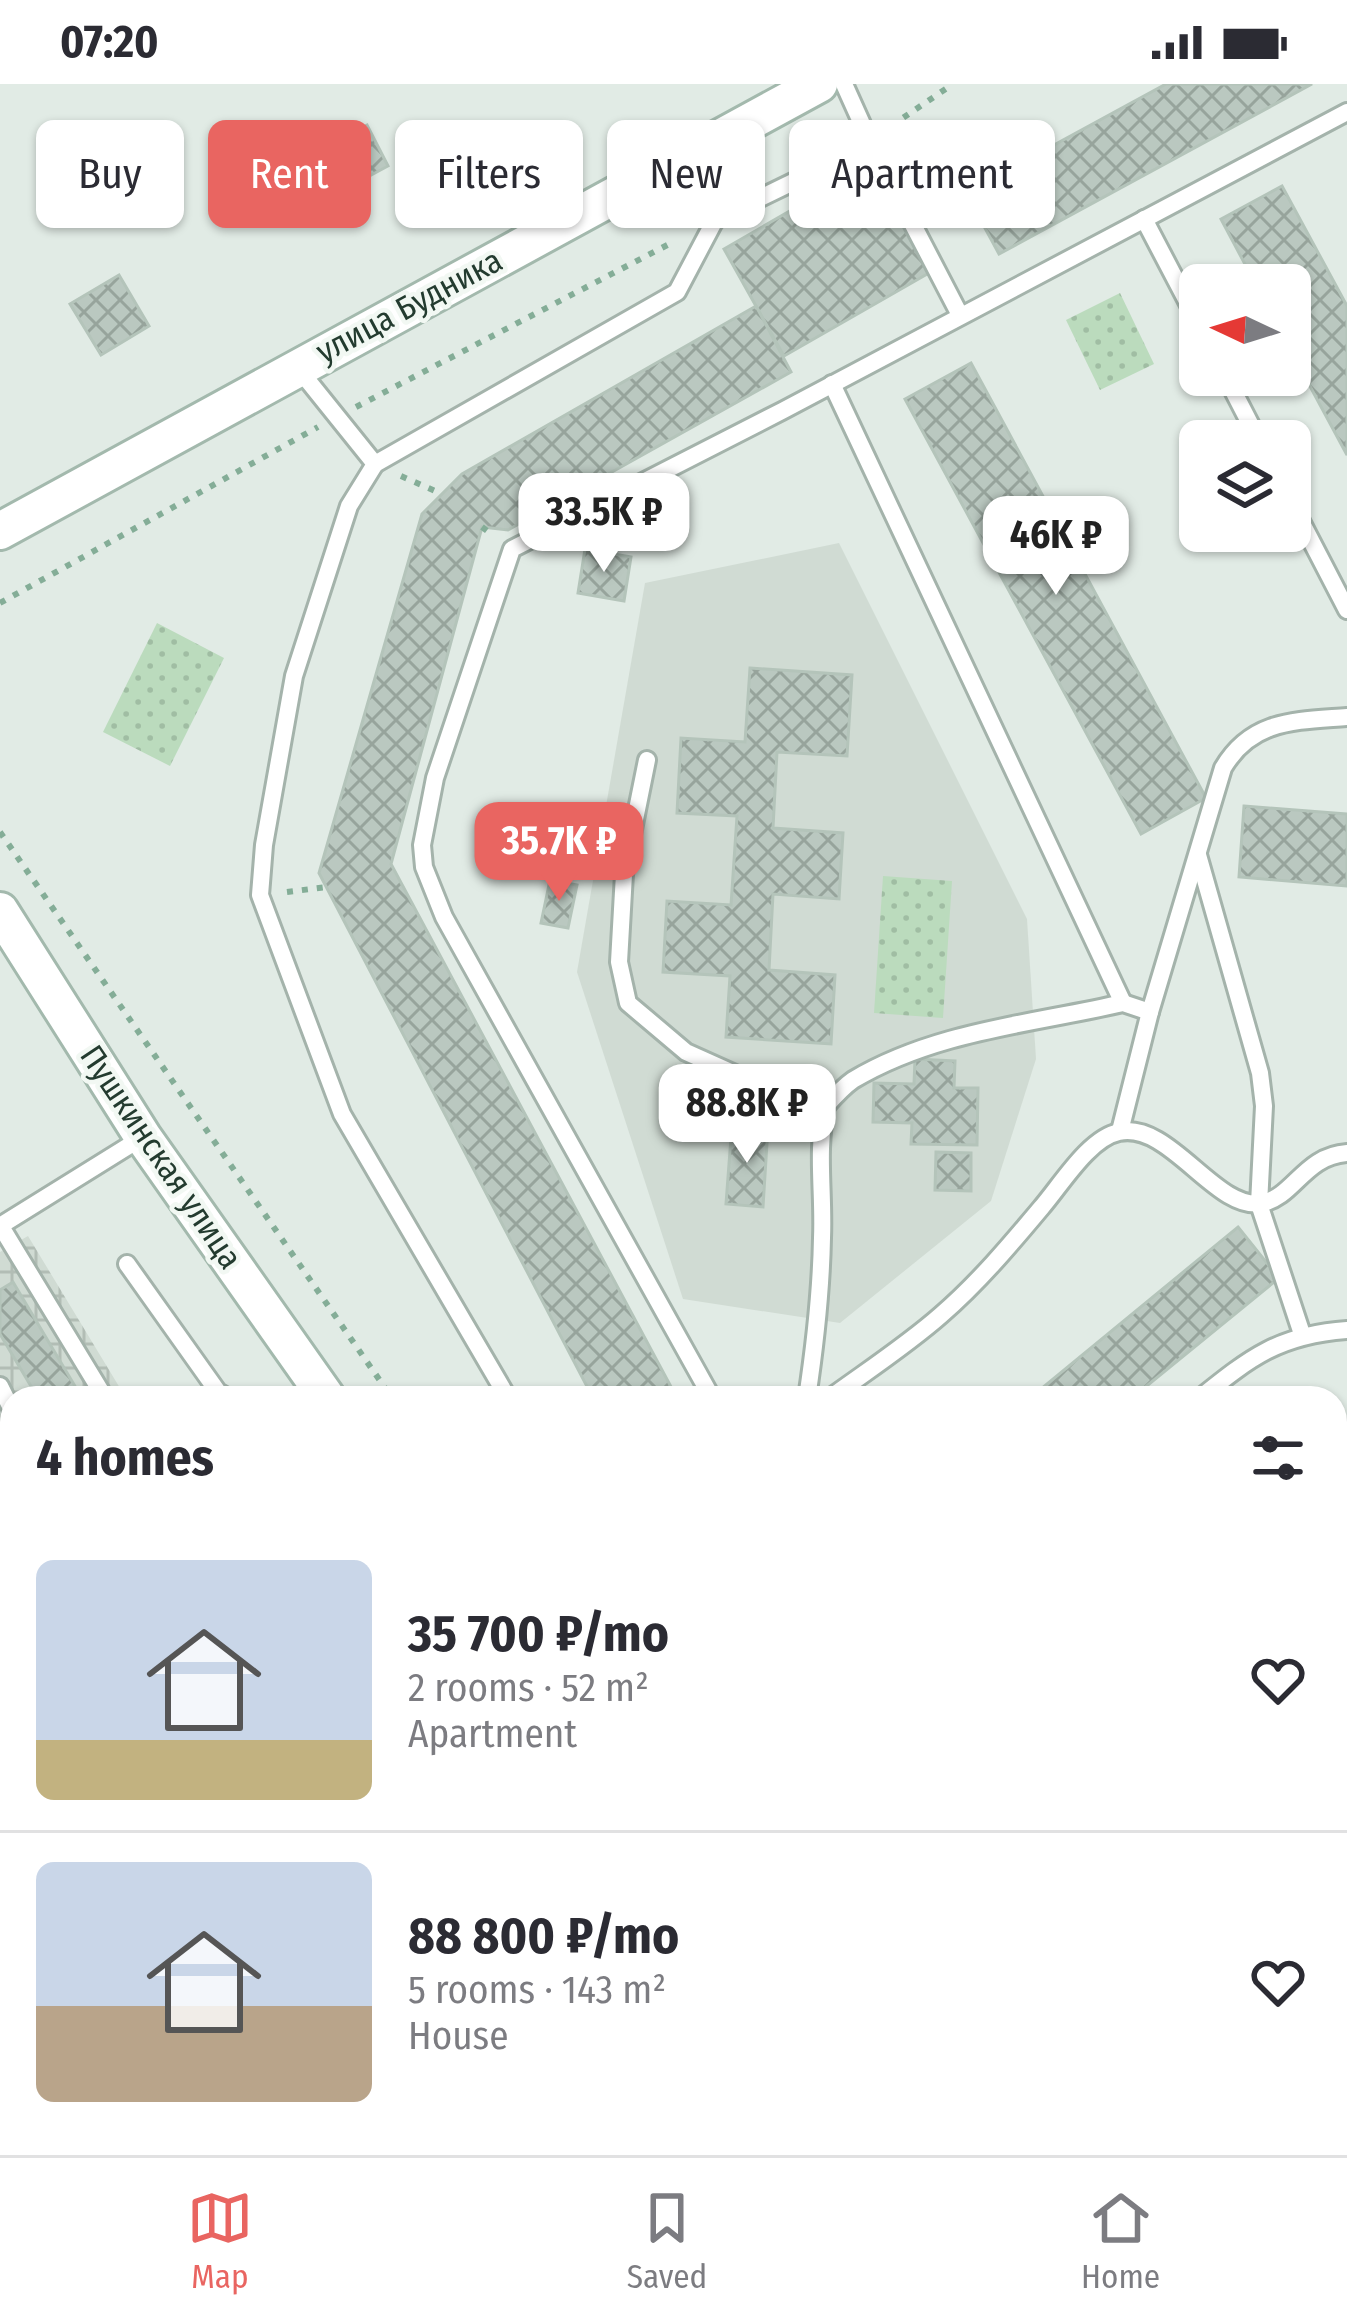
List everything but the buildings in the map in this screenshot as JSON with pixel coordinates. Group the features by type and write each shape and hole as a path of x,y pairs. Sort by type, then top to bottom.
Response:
{"main road":[{"name":"улица Будника","path":"0,532 819,84"},
{"name":"Пушкинская улица","path":"0,911 143,1137 319,1386"}],"lane":[{"path":"844,84 860,120"},
{"path":"705,1386 444,916 424,867 422,844 434,778 512,549 1347,112"},
{"path":"501,1386 342,1114 260,895 264,845 294,676 349,506 375,464 677,292 715,220 789,184"},
{"path":"1144,219 1179,286"},
{"path":"915,228 960,315"},
{"path":"297,367 375,464"},
{"path":"832,384 1124,1003"},
{"path":"1311,541 1347,610"},
{"path":"1120,1131 1150,1012 1223,768 1234,749 1282,722 1347,717"},
{"path":"647,760 624,874 619,962 628,1003 686,1052 752,1083 826,1106"},
{"path":"1198,854 1261,1073 1259,1204 1302,1334"},
{"path":"809,1386 816,1339 820,1134 826,1106 849,1082 945,1039 1124,1003 1150,1012"},
{"path":"846,1386 941,1316 1006,1250 1097,1141 1120,1131 1140,1132 1238,1201 1259,1204 1274,1199 1315,1163 1331,1154 1347,1154"},
{"path":"98,1386 0,1226 143,1137"},
{"path":"127,1264 214,1386"},
{"path":"1215,1386 1251,1357 1302,1334 1347,1330"}],"path":[{"path":"898,120 953,84"},
{"path":"0,832 384,1386"},
{"path":"260,895 327,887"}],"shaded area":[{"path":"839,543 1027,919 1036,1059 991,1201 840,1323 683,1299 577,972 645,583"},
{"path":"28,1236 119,1386 0,1386 0,1252"}],"green space":[{"path":"1120,293 1154,364 1100,390 1066,320"},
{"path":"157,623 224,658 170,766 103,732"},
{"path":"883,876 952,881 943,1018 874,1013"}]}
